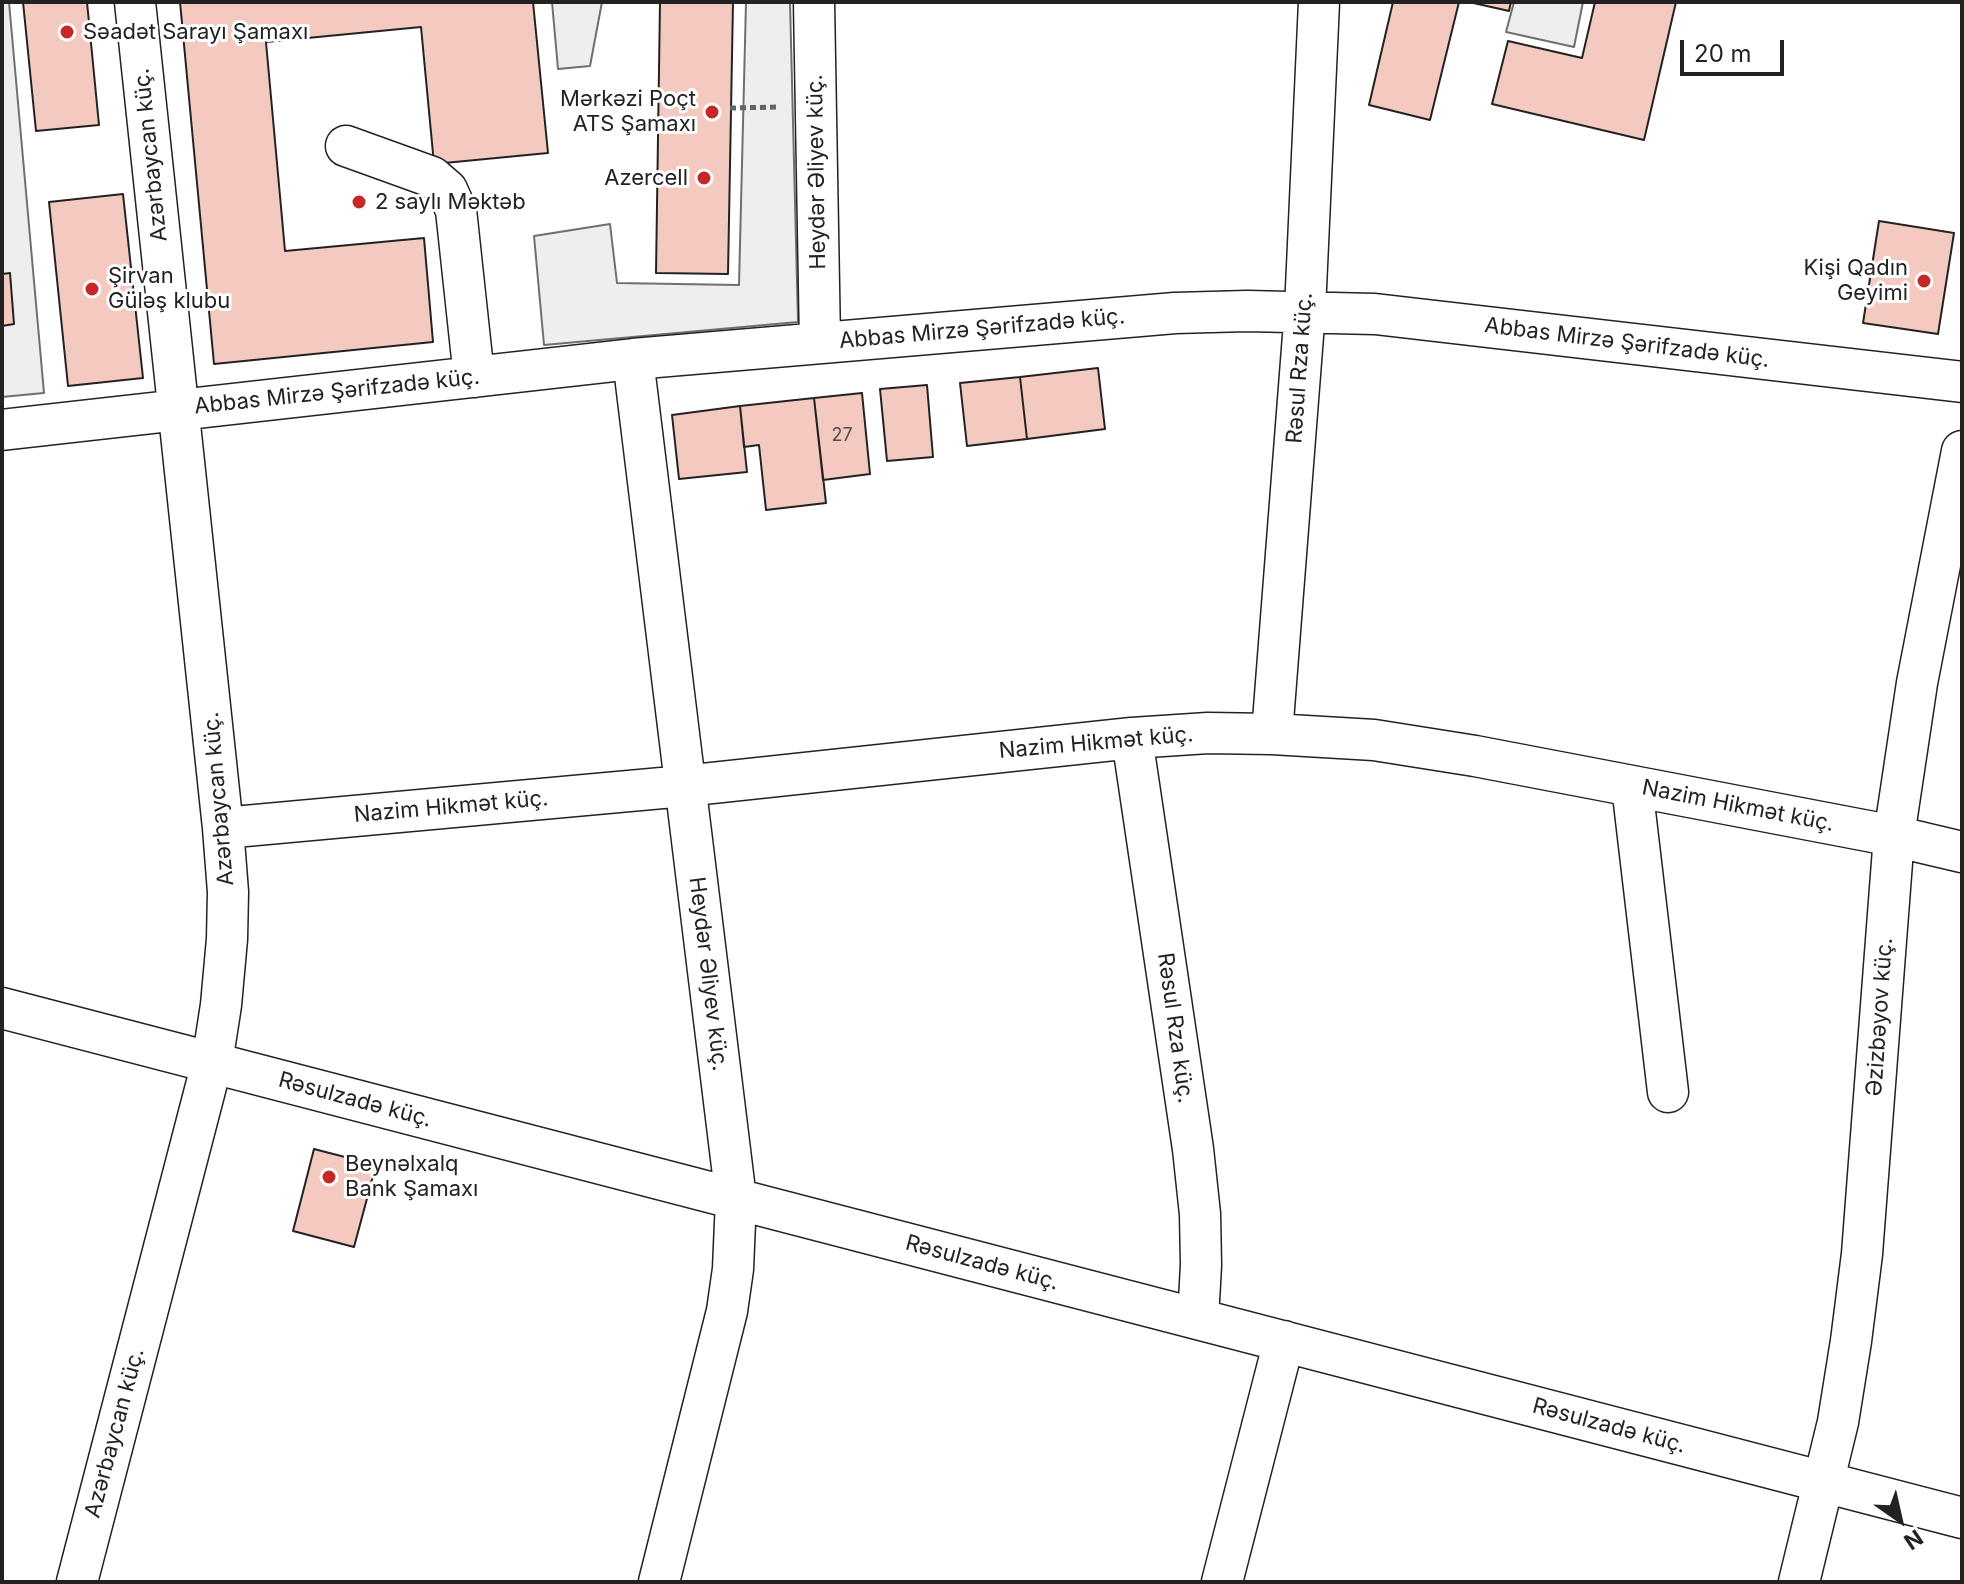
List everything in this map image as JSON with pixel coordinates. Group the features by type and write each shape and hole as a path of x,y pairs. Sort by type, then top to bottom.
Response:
{"street":[{"name":"Azərbaycan küç.","path":"77,1582 212,1063 227,939 228,892 223,828 135,2"},
{"name":"Heydər Əliyev küç.","path":"814,2 820,342"},
{"name":"Rəsul Rza küç.","path":"1272,734 1305,310 1319,2"},
{"path":"346,146 432,177 447,190 456,210 474,377"},
{"name":"Abbas Mirzə Şərifzadə küç.","path":"2,430 633,359 1175,313 1305,310 1375,314 1962,382"},
{"name":"Heydər Əliyev küç.","path":"633,359 736,1199 733,1269 727,1311 659,1582"},
{"name":"Əzizbəyov küç.","path":"1799,1582 1838,1422 1862,1254 1894,836 1917,683 1962,451"},
{"name":"Nazim Hikmət küç.","path":"223,828 684,786 1132,738 1208,733 1374,740 1475,756 1894,836 1962,852"},
{"name":"Rəsul Rza küç.","path":"1132,738 1193,1149 1200,1214 1198,1319"},
{"path":"1632,786 1668,1092"},
{"name":"Rəsulzadə küç.","path":"2,1008 1962,1518"},
{"path":"1222,1582 1284,1341"}],"path":[{"path":"730,108 816,107"}],"shaded area":[{"path":"2,2 9,2 44,393 2,397"},
{"path":"552,2 602,2 590,66 558,69"},
{"path":"746,2 790,2 798,322 544,345 534,236 610,224 617,283 739,285"},
{"path":"1514,2 1583,2 1574,47 1506,32"}],"building":[{"path":"23,2 87,2 99,125 36,131"},
{"path":"180,2 533,2 548,153 434,164 421,27 266,42 285,251 424,238 433,342 214,364"},
{"path":"660,2 733,2 728,274 656,273"},
{"path":"1393,2 1459,2 1430,120 1369,105"},
{"path":"1469,2 1511,2 1509,11"},
{"path":"1595,2 1676,2 1644,140 1492,104 1508,41 1582,58"},
{"path":"123,194 143,378 68,386 49,202"},
{"path":"1879,221 1954,233 1938,334 1863,323"},
{"path":"10,273 14,324 2,326 2,274"},
{"path":"1098,368 1105,429 1027,439 1020,377"},
{"path":"1020,377 1027,439 967,446 960,383"},
{"path":"927,385 933,457 887,461 880,389"},
{"path":"862,393 870,474 823,480 814,398"},
{"path":"814,398 826,503 766,510 759,445 744,447 740,406"},
{"path":"740,406 747,472 679,479 672,415"},
{"path":"314,1149 376,1165 354,1247 293,1231"}],"place":[{"name":"Səadət Sarayı Şamaxı","path":"67,32"},
{"name":"Mərkəzi Poçt ATS Şamaxı","path":"712,112"},
{"name":"Azercell","path":"704,178"},
{"name":"2 saylı Məktəb","path":"359,202"},
{"name":"Kişi Qadın Geyimi","path":"1924,281"},
{"name":"Şirvan Güləş klubu","path":"92,289"},
{"name":"Beynəlxalq Bank Şamaxı","path":"329,1177"}]}
